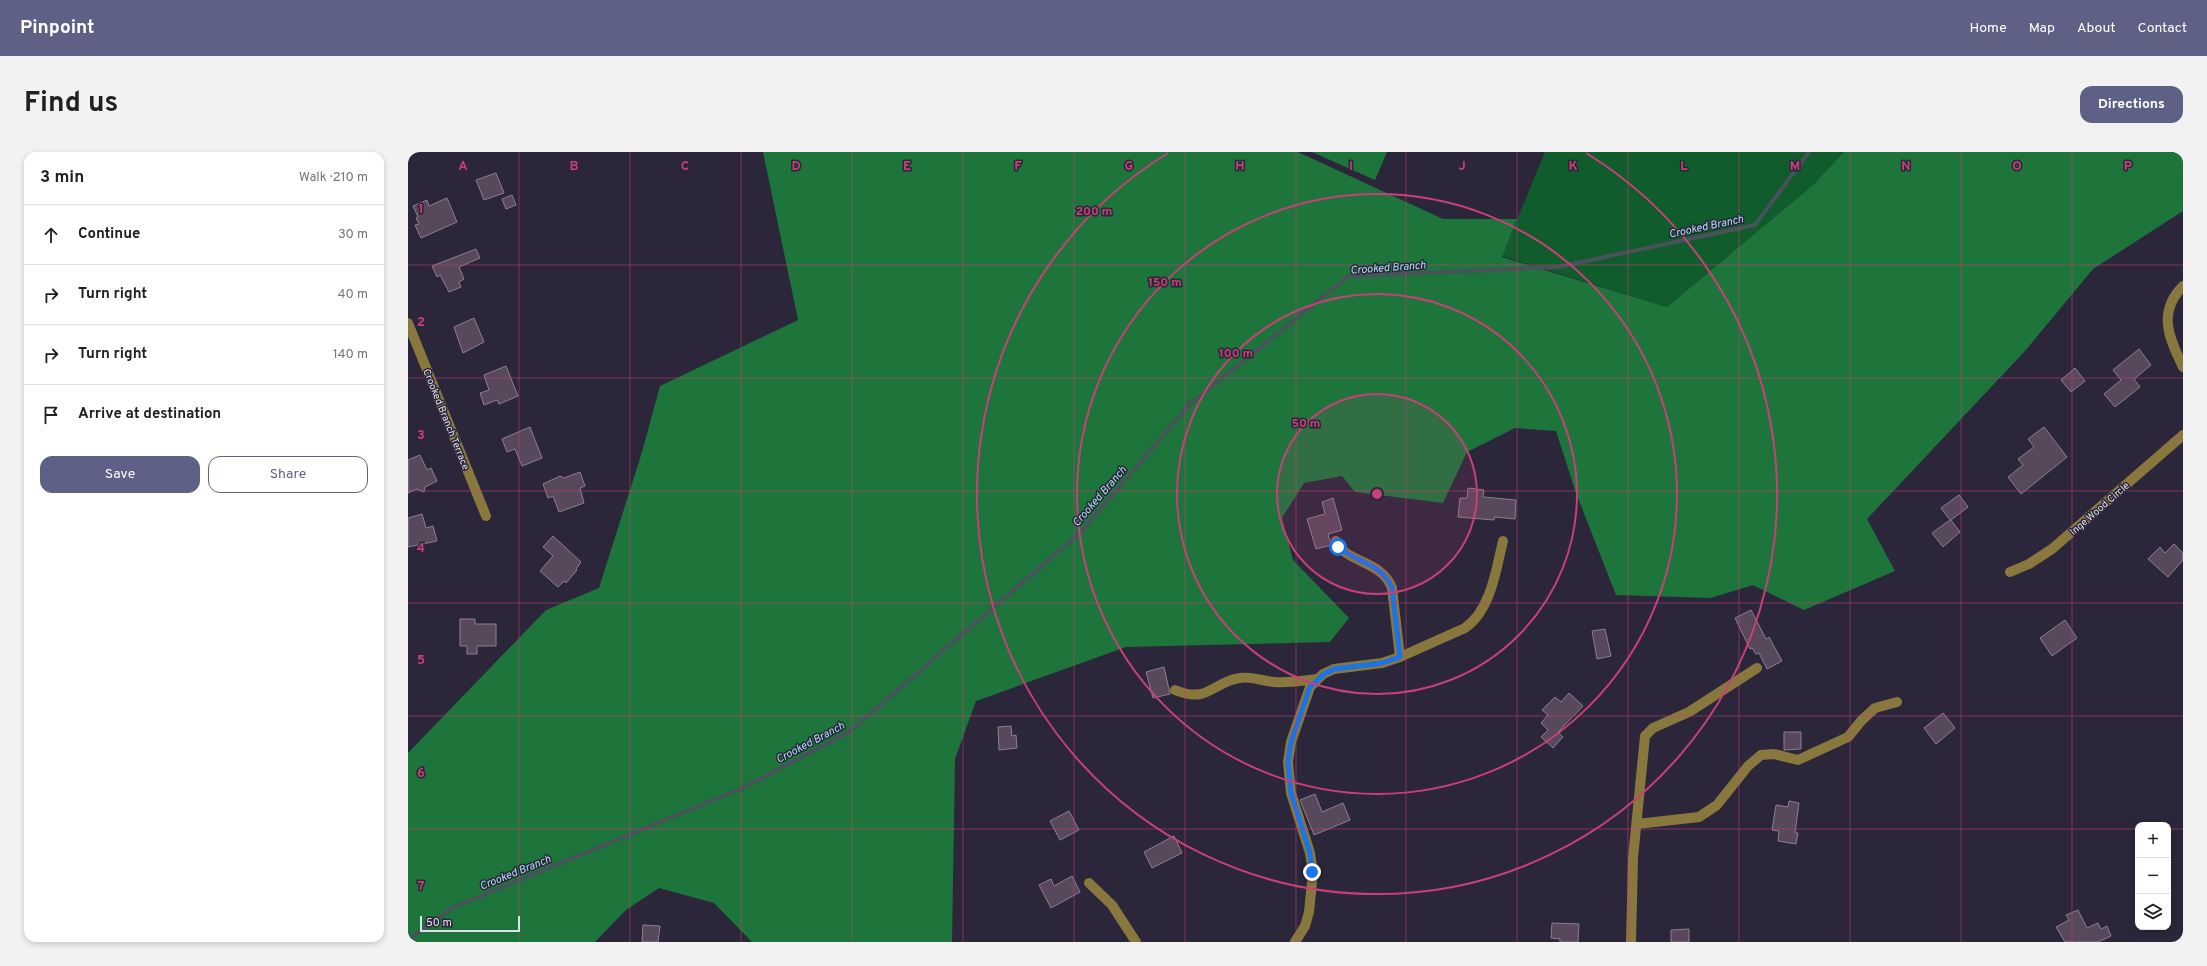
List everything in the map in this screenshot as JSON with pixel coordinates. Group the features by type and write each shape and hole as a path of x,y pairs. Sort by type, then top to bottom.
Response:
{"street":[{"path":"2183,286 2170,302 2167,323 2171,342 2183,367"},
{"name":"Crooked Branch Terrace","path":"408,323 486,516"},
{"name":"Inge Wood Circle","path":"2010,572 2029,564 2052,549 2183,435"},
{"path":"1295,942 1305,926 1309,912 1312,872 1310,853 1291,793 1288,762 1291,742 1310,687 1317,679 1334,669 1382,663 1400,657 1465,628 1473,622 1486,600 1503,541"},
{"path":"1336,542 1341,550 1382,572 1388,579 1392,588 1400,657"},
{"path":"1631,942 1637,824 1645,736 1648,731 1689,712 1757,668"},
{"path":"1176,690 1186,694 1197,695 1209,692 1227,682 1239,678 1291,682 1317,679"},
{"path":"1637,824 1699,816 1717,805 1748,766 1761,755 1774,754 1798,760 1848,737 1862,720 1875,708 1897,702"},
{"path":"1090,883 1112,906 1136,942"}],"green space":[{"path":"763,152 1298,152 1443,219 1517,219 1502,257 1667,307 1813,185 1844,152 2183,152 2183,211 2093,269 2025,351 1867,519 1895,571 1804,610 1753,585 1711,598 1616,595 1576,493 1556,431 1515,428 1467,452 1443,503 1355,492 1342,476 1304,483 1282,518 1293,560 1349,618 1330,642 1126,647 976,701 955,759 952,942 752,942 714,903 659,888 626,910 595,942 408,942 408,753 546,610 599,588 642,452 660,386 798,320"},
{"path":"1312,152 1387,152 1375,180"},
{"path":"1545,152 1844,152 1813,185 1667,307 1502,256"}],"building":[{"path":"496,173 504,193 484,200 476,180"},
{"path":"512,195 516,205 506,209 502,199"},
{"path":"447,198 457,222 421,238 415,225 419,224 416,218 418,217 413,206 427,200 429,206"},
{"path":"476,249 480,258 459,267 464,279 459,282 461,287 449,292 440,275 437,277 432,266"},
{"path":"474,318 484,342 463,353 454,327"},
{"path":"2139,349 2151,365 2134,379 2140,387 2115,407 2104,394 2121,380 2113,370"},
{"path":"506,366 518,396 499,404 497,400 484,405 480,393 489,390 484,375"},
{"path":"2075,368 2085,381 2071,392 2061,380"},
{"path":"530,427 542,458 522,466 515,449 507,452 502,439"},
{"path":"2044,427 2067,457 2021,494 2008,477 2023,465 2018,459 2034,447 2028,439"},
{"path":"420,455 427,470 431,468 437,481 425,487 424,492 417,489 408,493 408,460"},
{"path":"580,472 585,486 580,488 584,503 559,512 553,496 548,498 543,484 560,476 564,478"},
{"path":"1468,488 1484,490 1483,497 1516,500 1515,519 1495,517 1494,520 1458,517 1460,498 1467,498"},
{"path":"1959,495 1968,507 1951,520 1960,532 1943,547 1932,533 1950,520 1941,508"},
{"path":"1333,498 1342,530 1328,534 1331,545 1316,549 1307,519 1325,514 1322,502"},
{"path":"422,514 426,528 433,526 437,541 408,547 408,518"},
{"path":"553,536 581,562 576,569 577,570 566,583 564,581 558,587 540,571 553,556 543,547"},
{"path":"2174,544 2183,553 2183,560 2168,577 2148,559 2160,547 2165,553"},
{"path":"1751,610 1766,639 1769,637 1782,661 1767,669 1759,653 1756,654 1752,648 1750,649 1735,618"},
{"path":"460,619 475,619 475,624 496,624 496,646 477,646 477,654 467,654 467,646 460,646"},
{"path":"2065,620 2077,638 2052,656 2040,638"},
{"path":"1605,629 1611,656 1597,659 1592,631"},
{"path":"1164,667 1170,694 1153,698 1146,672"},
{"path":"1569,693 1583,706 1558,732 1563,737 1553,748 1541,737 1548,730 1541,723 1548,715 1542,710 1555,697 1561,702"},
{"path":"1943,713 1955,728 1936,744 1924,728"},
{"path":"1011,726 1012,736 1016,735 1017,748 999,750 998,727"},
{"path":"1784,732 1801,732 1801,749 1784,750"},
{"path":"1315,794 1322,812 1343,803 1350,820 1314,835 1300,800"},
{"path":"1789,801 1799,803 1795,833 1798,833 1796,844 1778,841 1779,831 1772,830 1776,805 1788,807"},
{"path":"1069,811 1079,830 1060,840 1050,821"},
{"path":"1174,836 1182,853 1152,868 1144,852"},
{"path":"1072,876 1080,892 1051,908 1039,885 1051,879 1054,886"},
{"path":"2078,910 2087,928 2098,923 2101,929 2107,926 2111,936 2098,942 2065,942 2056,927 2069,920 2066,915"},
{"path":"1552,923 1579,924 1578,942 1560,942 1560,939 1551,938"},
{"path":"643,925 660,926 658,942 642,942"},
{"path":"1689,929 1689,942 1671,942 1671,930"}],"waterway":[{"name":"Crooked Branch","path":"408,940 452,908 745,787 849,732 1081,532 1189,405 1349,276 1558,267 1755,225 1809,152"}],"route":[{"path":"1312,872 1310,853 1291,793 1288,762 1291,742 1310,687 1317,679 1334,669 1382,663 1400,657 1392,588 1388,579 1382,572 1338,547"}]}
